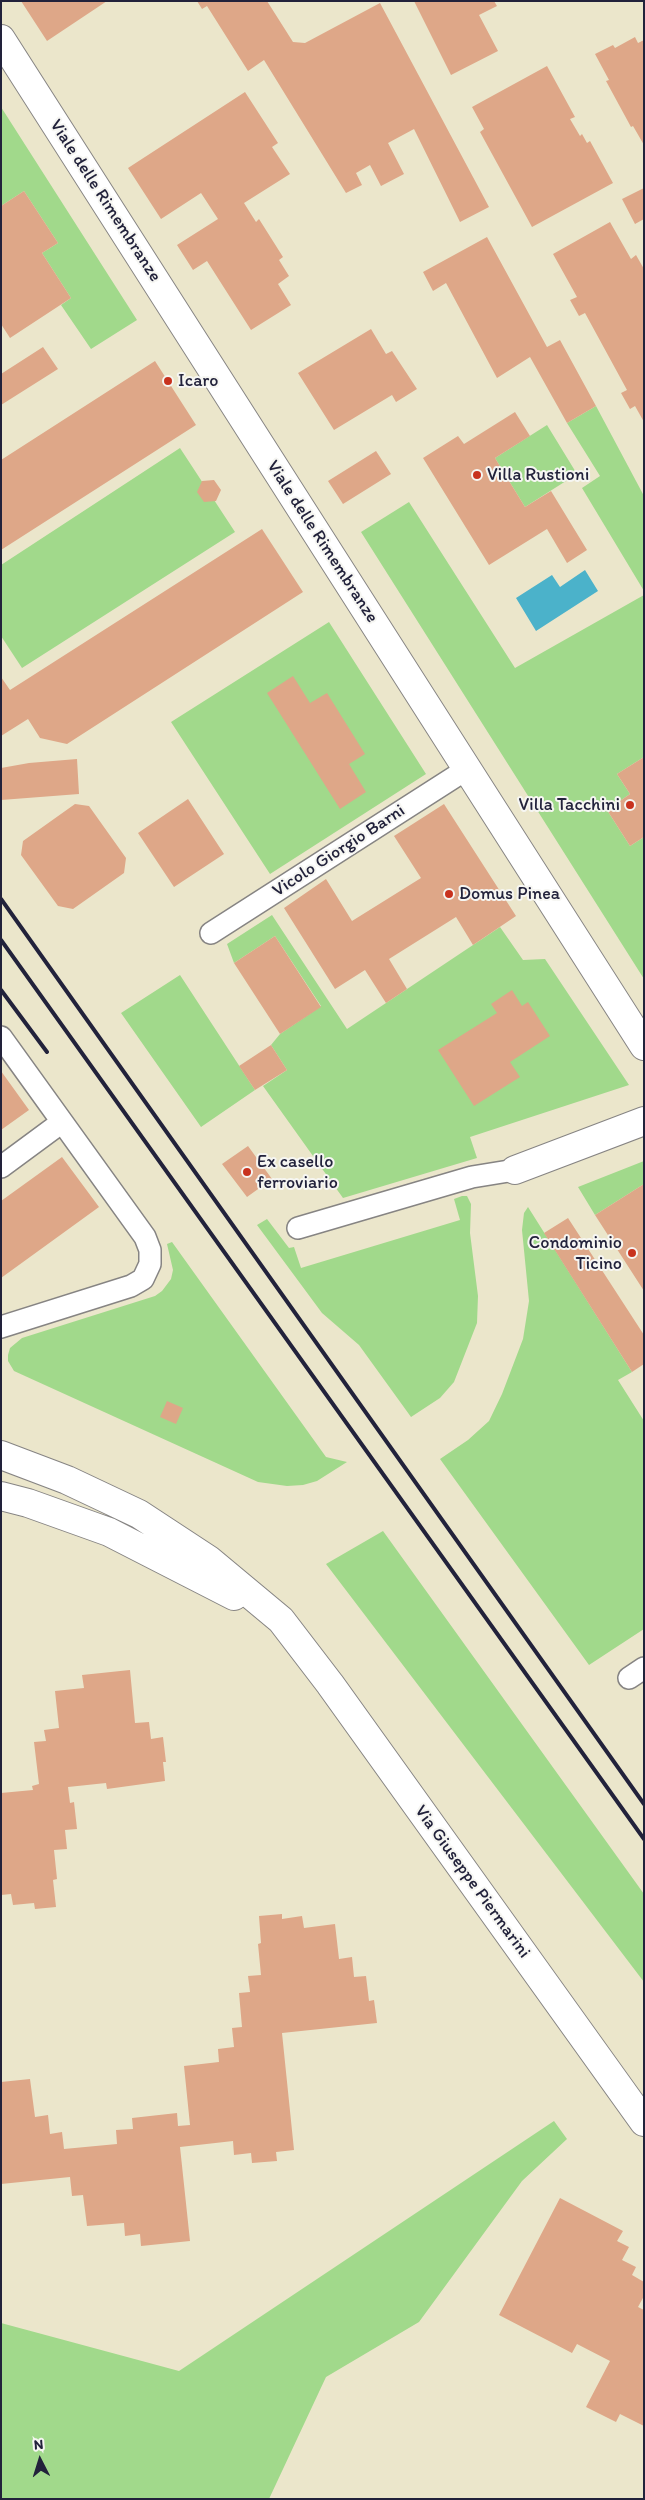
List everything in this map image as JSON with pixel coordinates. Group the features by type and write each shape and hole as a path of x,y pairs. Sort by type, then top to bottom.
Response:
{"street":[{"name":"Viale delle Rimembranze","path":"1,39 644,1046"},
{"path":"515,1170 644,1121"},
{"name":"Via Giuseppe Piermarini","path":"1,1456 67,1480 139,1514 209,1560 280,1620 298,1642 644,2122"},
{"name":"Via Giuseppe Piermarini","path":"1,1496 28,1502 118,1536 234,1596 298,1642"}],"lane":[{"name":"Vicolo Giorgio Barni","path":"211,933 467,769"},
{"path":"1,1037 144,1237 150,1250 150,1264 143,1279 131,1286 1,1327"},
{"path":"1,1167 62,1122"},
{"path":"298,1228 472,1177 515,1170"}],"green space":[{"path":"1,107 137,320 91,349 61,305 71,298 42,253 58,243 24,191 1,206"},
{"path":"596,406 644,496 644,591 582,488 600,476 567,423"},
{"path":"547,425 577,474 525,507 495,458"},
{"path":"180,448 235,532 22,668 1,636 1,565"},
{"path":"409,502 515,668 644,595 644,757 617,774 630,794 607,810 630,846 644,837 644,979 361,532"},
{"path":"329,622 426,774 270,874 171,722"},
{"path":"272,915 347,1029 500,927 523,960 545,959 629,1085 470,1137 477,1158 343,1198 263,1086 287,1070 271,1045 280,1034 321,1006 275,936 234,963 227,944"},
{"path":"180,975 255,1090 201,1127 121,1013"},
{"path":"644,1161 644,1184 595,1215 578,1187"},
{"path":"467,1196 471,1204 470,1233 478,1296 477,1323 454,1382 440,1398 411,1417 359,1345 322,1313 257,1225 267,1219 289,1248 294,1247 301,1268 460,1220 454,1199"},
{"path":"528,1207 632,1372 618,1380 644,1421 644,1629 589,1665 440,1459 468,1440 489,1421 502,1394 523,1339 529,1301 522,1230 524,1213"},
{"path":"172,1242 326,1457 347,1462 317,1481 303,1485 287,1486 258,1482 14,1371 8,1361 8,1355 10,1348 22,1338 155,1296 162,1291 171,1279 173,1270 167,1244"},
{"path":"383,1531 644,1894 644,1982 326,1564"},
{"path":"554,2121 567,2139 522,2181 419,2322 326,2377 269,2499 1,2499 1,2323 179,2371"}],"water":[{"path":"585,570 598,591 536,631 516,598 552,575 560,587"}],"building":[{"path":"21,1 107,1 47,41"},
{"path":"197,1 267,1 293,42 305,43 380,3 489,207 460,222 414,129 388,143 404,174 381,186 370,165 356,173 362,185 346,193 264,60 248,71 207,6 202,9"},
{"path":"414,1 494,1 497,6 479,15 498,51 451,75"},
{"path":"635,37 638,43 644,40 644,145 633,126 631,127 606,81 609,80 595,54 613,45 615,48"},
{"path":"547,66 575,117 570,119 580,136 582,134 587,143 590,141 613,183 532,227 480,132 484,129 472,107"},
{"path":"245,92 278,143 272,147 290,174 244,203 256,222 259,219 283,257 279,260 289,276 278,284 291,305 251,330 207,261 193,270 177,245 218,219 201,193 161,219 128,168"},
{"path":"644,188 644,219 635,224 622,199"},
{"path":"24,191 58,243 42,253 71,298 10,338 1,324 1,206"},
{"path":"610,222 631,259 636,255 644,269 644,422 635,406 630,409 621,393 627,390 585,313 579,316 570,300 577,297 553,254"},
{"path":"487,237 547,347 560,340 596,406 567,423 530,357 497,378 446,283 433,291 423,272"},
{"path":"371,329 386,354 392,351 417,389 396,402 392,395 334,430 298,373"},
{"path":"43,347 58,369 1,405 1,374"},
{"path":"155,361 196,425 1,550 1,460"},
{"name":"Villa Rustioni","path":"515,412 530,436 495,458 525,507 551,491 587,550 567,563 547,529 489,565 423,458 458,436 464,444"},
{"path":"376,451 391,474 343,504 328,481"},
{"path":"214,480 221,490 216,501 204,502 197,492 202,481"},
{"path":"262,529 303,592 67,744 40,738 28,719 1,736 1,677 10,690"},
{"path":"293,676 310,703 327,693 365,754 349,764 366,792 340,809 267,693"},
{"name":"Villa Tacchini","path":"644,757 644,837 630,846 607,810 630,794 617,774"},
{"path":"77,759 79,794 1,800 1,768 29,763"},
{"path":"188,799 224,854 174,887 138,833"},
{"path":"75,804 89,806 126,858 124,873 73,909 58,906 21,855 23,841"},
{"name":"Domus Pinea","path":"444,804 516,916 473,945 456,917 389,959 407,989 386,1003 365,970 335,989 284,908 326,879 352,921 421,878 394,836"},
{"path":"275,936 321,1007 280,1034 234,963"},
{"path":"512,990 522,1006 528,1002 550,1036 510,1062 520,1077 474,1106 438,1050 497,1013 491,1004"},
{"path":"271,1045 287,1070 255,1090 239,1066"},
{"path":"1,1071 29,1110 1,1130"},
{"name":"Ex casello ferroviario","path":"248,1146 272,1179 247,1197 222,1164"},
{"path":"62,1157 99,1207 1,1278 1,1201"},
{"name":"Condominio Ticino","path":"644,1184 644,1291 595,1215"},
{"path":"568,1218 644,1335 644,1364 632,1372 544,1233"},
{"path":"167,1401 183,1408 176,1424 160,1417"},
{"path":"130,1670 135,1723 149,1722 151,1739 163,1737 166,1762 163,1762 165,1781 107,1789 106,1783 68,1787 70,1803 74,1802 77,1829 65,1830 67,1849 54,1850 57,1879 53,1880 56,1907 35,1909 34,1903 13,1905 11,1894 1,1895 1,1793 33,1790 32,1786 39,1784 34,1742 46,1741 44,1730 59,1728 55,1691 84,1688 82,1675"},
{"path":"282,1914 282,1919 302,1916 304,1928 335,1924 339,1959 352,1957 354,1977 366,1976 369,2001 374,2000 377,2023 282,2033 294,2150 276,2152 277,2161 252,2163 251,2153 234,2155 233,2141 180,2147 190,2241 141,2246 140,2234 125,2236 124,2223 87,2226 83,2195 72,2196 70,2177 1,2184 1,2082 30,2079 35,2117 48,2115 50,2134 62,2132 64,2149 117,2144 116,2130 133,2129 132,2118 177,2113 178,2126 190,2125 184,2066 219,2062 218,2049 234,2047 232,2028 242,2027 239,1993 250,1992 248,1976 261,1975 258,1944 261,1943 259,1916"},
{"path":"560,2198 623,2231 617,2241 629,2247 622,2260 636,2267 632,2275 644,2282 644,2296 638,2307 644,2310 644,2426 620,2414 616,2422 586,2407 610,2361 577,2344 572,2353 499,2315"}],"railway":[{"path":"1,899 644,1804"},
{"path":"1,940 644,1839"},
{"path":"1,990 47,1052"}],"place":[{"name":"Icaro","path":"168,381"},
{"name":"Villa Rustioni","path":"477,475"},
{"name":"Villa Tacchini","path":"630,805"},
{"name":"Domus Pinea","path":"449,894"},
{"name":"Ex casello ferroviario","path":"247,1172"},
{"name":"Condominio Ticino","path":"632,1253"}]}
